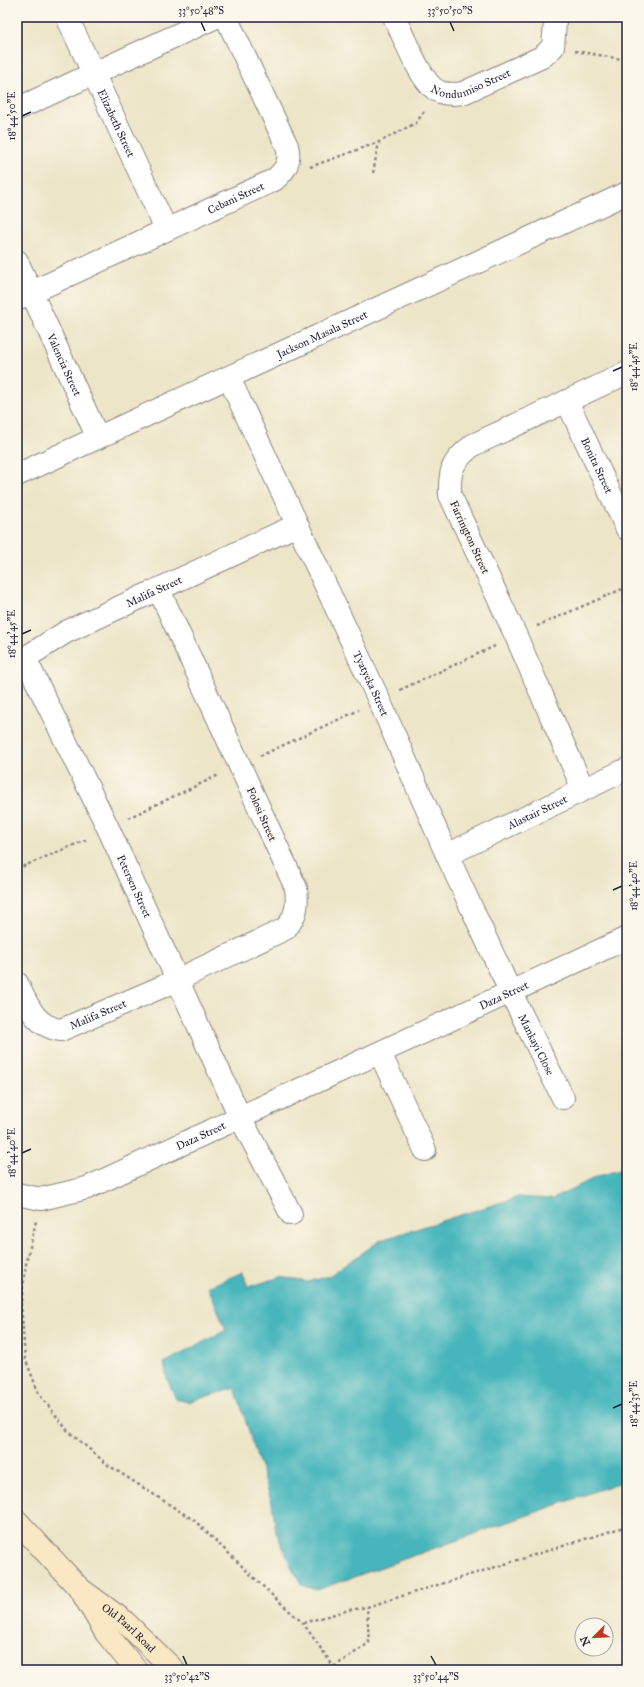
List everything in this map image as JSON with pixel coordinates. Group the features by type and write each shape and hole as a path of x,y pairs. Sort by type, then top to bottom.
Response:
{"main road":[{"name":"Old Paarl Road","path":"17,1521 79,1588 124,1621 174,1670"},
{"name":"Old Paarl Road","path":"79,1588 106,1633 136,1670"}],"street":[{"name":"Elizabeth Street","path":"67,17 166,229"},
{"path":"17,109 216,17"},
{"path":"226,17 287,146 290,155 288,165"},
{"name":"Nondumiso Street","path":"394,17 422,75 437,91 450,94 463,93 542,57 553,47"},
{"path":"553,17 555,23 553,47"},
{"name":"Cebani Street","path":"24,296 274,180 288,165"},
{"name":"Jackson Masala Street","path":"17,476 627,193"},
{"name":"Valencia Street","path":"17,261 24,296 98,438"},
{"name":"Farrington Street","path":"583,789 516,636 450,495 450,476 454,464 461,455 473,445 627,373"},
{"name":"Tyatyeka Street","path":"229,378 379,700 447,854 510,991"},
{"name":"Bonita Street","path":"566,401 627,529"},
{"name":"Malifa Street","path":"21,662 66,632 297,525"},
{"name":"Folosi Street","path":"159,590 292,881 297,899 296,912 292,921 285,929 176,980"},
{"name":"Petersen Street","path":"21,662 108,828 176,980 240,1117 291,1214"},
{"name":"Alastair Street","path":"447,854 627,769"},
{"name":"Daza Street","path":"17,1194 41,1199 87,1188 627,938"},
{"name":"Malifa Street","path":"17,983 34,1016 43,1025 52,1029 61,1030 176,980"},
{"name":"Mankayi Close","path":"510,991 563,1098"},
{"path":"380,1053 425,1150"}],"path":[{"path":"553,47 627,60"},
{"path":"288,165 301,171 379,142 416,123 437,91"},
{"path":"373,173 379,142"},
{"path":"17,870 90,839 108,828"},
{"path":"41,1199 26,1264 21,1303 25,1358 39,1394 68,1431 108,1465 196,1521 303,1623 336,1670"},
{"path":"17,1304 21,1303"},
{"path":"303,1623 349,1610 367,1607 627,1526"},
{"path":"329,1670 369,1643 367,1607"}],"water":[{"path":"627,1168 627,1480 317,1590 302,1585 291,1566 276,1532 272,1503 235,1388 188,1402 176,1399 167,1379 164,1363 226,1330 208,1287 243,1272 248,1287 281,1277 308,1282 329,1276 381,1240 518,1197 553,1199 598,1176"}]}
